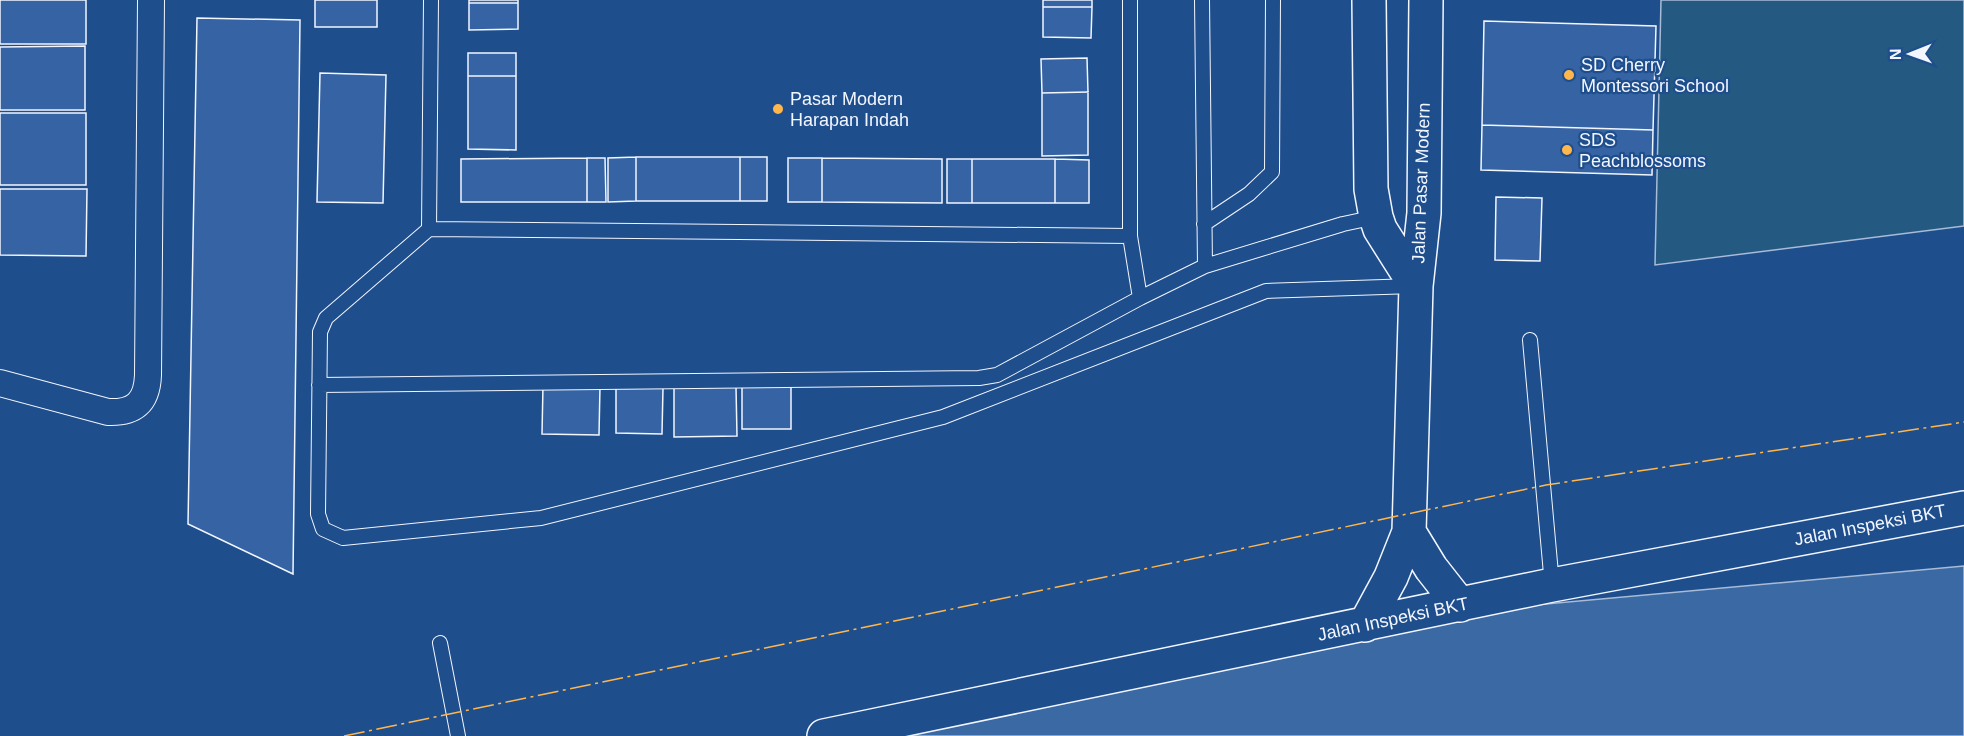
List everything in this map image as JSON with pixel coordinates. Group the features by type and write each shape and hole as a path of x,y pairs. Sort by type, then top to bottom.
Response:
{"street":[{"path":"0,383 108,412 125,412 136,406 145,393 148,375 151,0"},
{"name":"Jalan Pasar Modern","path":"1369,0 1371,189 1380,229 1416,286"},
{"name":"Jalan Pasar Modern","path":"1416,286 1422,239 1426,0"},
{"path":"1371,167 1381,181 1388,185 1406,186 1424,176"},
{"path":"1376,217 1403,208 1414,198 1424,176"},
{"path":"1365,626 1391,577 1409,532 1416,286"},
{"name":"Jalan Inspeksi BKT","path":"824,736 1365,626 1552,585 1964,508"},
{"path":"1409,532 1431,568 1460,605"}],"lane":[{"path":"429,229 431,0"},
{"path":"1130,0 1130,236 1140,298"},
{"path":"1202,0 1205,266"},
{"path":"1204,224 1249,194 1272,172 1273,0"},
{"path":"319,385 979,378 997,375 1140,298 1205,266 1343,224 1376,217"},
{"path":"1130,236 429,229 326,318 320,332 318,514 323,529 343,538 541,518 943,417 1266,291 1416,286"},
{"path":"1530,340 1552,585"},
{"path":"440,643 458,736"}],"shaded area":[{"path":"1661,0 1964,0 1964,226 1655,265"},
{"path":"1964,566 1964,736 870,736 1448,613"}],"building":[{"path":"0,0 86,0 86,44 0,44"},
{"path":"315,0 377,0 377,27 315,27"},
{"path":"469,0 518,0 518,3 469,3"},
{"path":"1043,0 1092,0 1092,7 1043,7"},
{"path":"469,3 518,3 518,29 469,30"},
{"path":"1043,7 1092,7 1091,38 1043,37"},
{"path":"197,18 300,20 293,574 188,524"},
{"name":"SD Cherry Montessori School","path":"1484,21 1656,26 1653,130 1482,125"},
{"path":"85,46 85,110 0,110 0,47"},
{"path":"468,53 516,53 516,76 468,76"},
{"path":"1087,58 1088,92 1042,93 1041,59"},
{"path":"320,73 386,75 383,203 317,202"},
{"path":"468,76 516,76 516,150 468,149"},
{"path":"1088,92 1088,155 1042,156 1042,93"},
{"path":"0,113 86,113 86,185 0,185"},
{"name":"SDS Peachblossoms","path":"1482,125 1653,130 1652,175 1481,170"},
{"path":"636,157 740,157 740,201 636,201"},
{"path":"636,157 636,201 608,202 608,158"},
{"path":"740,157 767,157 767,201 740,201"},
{"path":"587,158 605,158 606,202 587,202"},
{"path":"587,158 587,202 461,202 461,159"},
{"path":"788,158 822,158 822,202 788,202"},
{"path":"822,158 942,159 942,203 822,202"},
{"path":"947,159 972,159 972,203 947,203"},
{"path":"972,159 1055,159 1055,203 972,203"},
{"path":"1055,159 1089,160 1089,203 1055,203"},
{"path":"0,189 87,189 86,256 0,255"},
{"path":"1496,197 1542,198 1540,261 1495,260"},
{"path":"742,384 791,385 791,429 742,429"},
{"path":"543,385 600,386 599,435 542,434"},
{"path":"736,387 737,436 674,437 674,388"},
{"path":"616,388 663,388 662,434 616,433"}],"power":[{"path":"344,736 1546,485 1964,422"}],"place":[{"name":"SD Cherry Montessori School","path":"1569,75"},
{"name":"Pasar Modern Harapan Indah","path":"778,109"},
{"name":"SDS Peachblossoms","path":"1567,150"}]}
